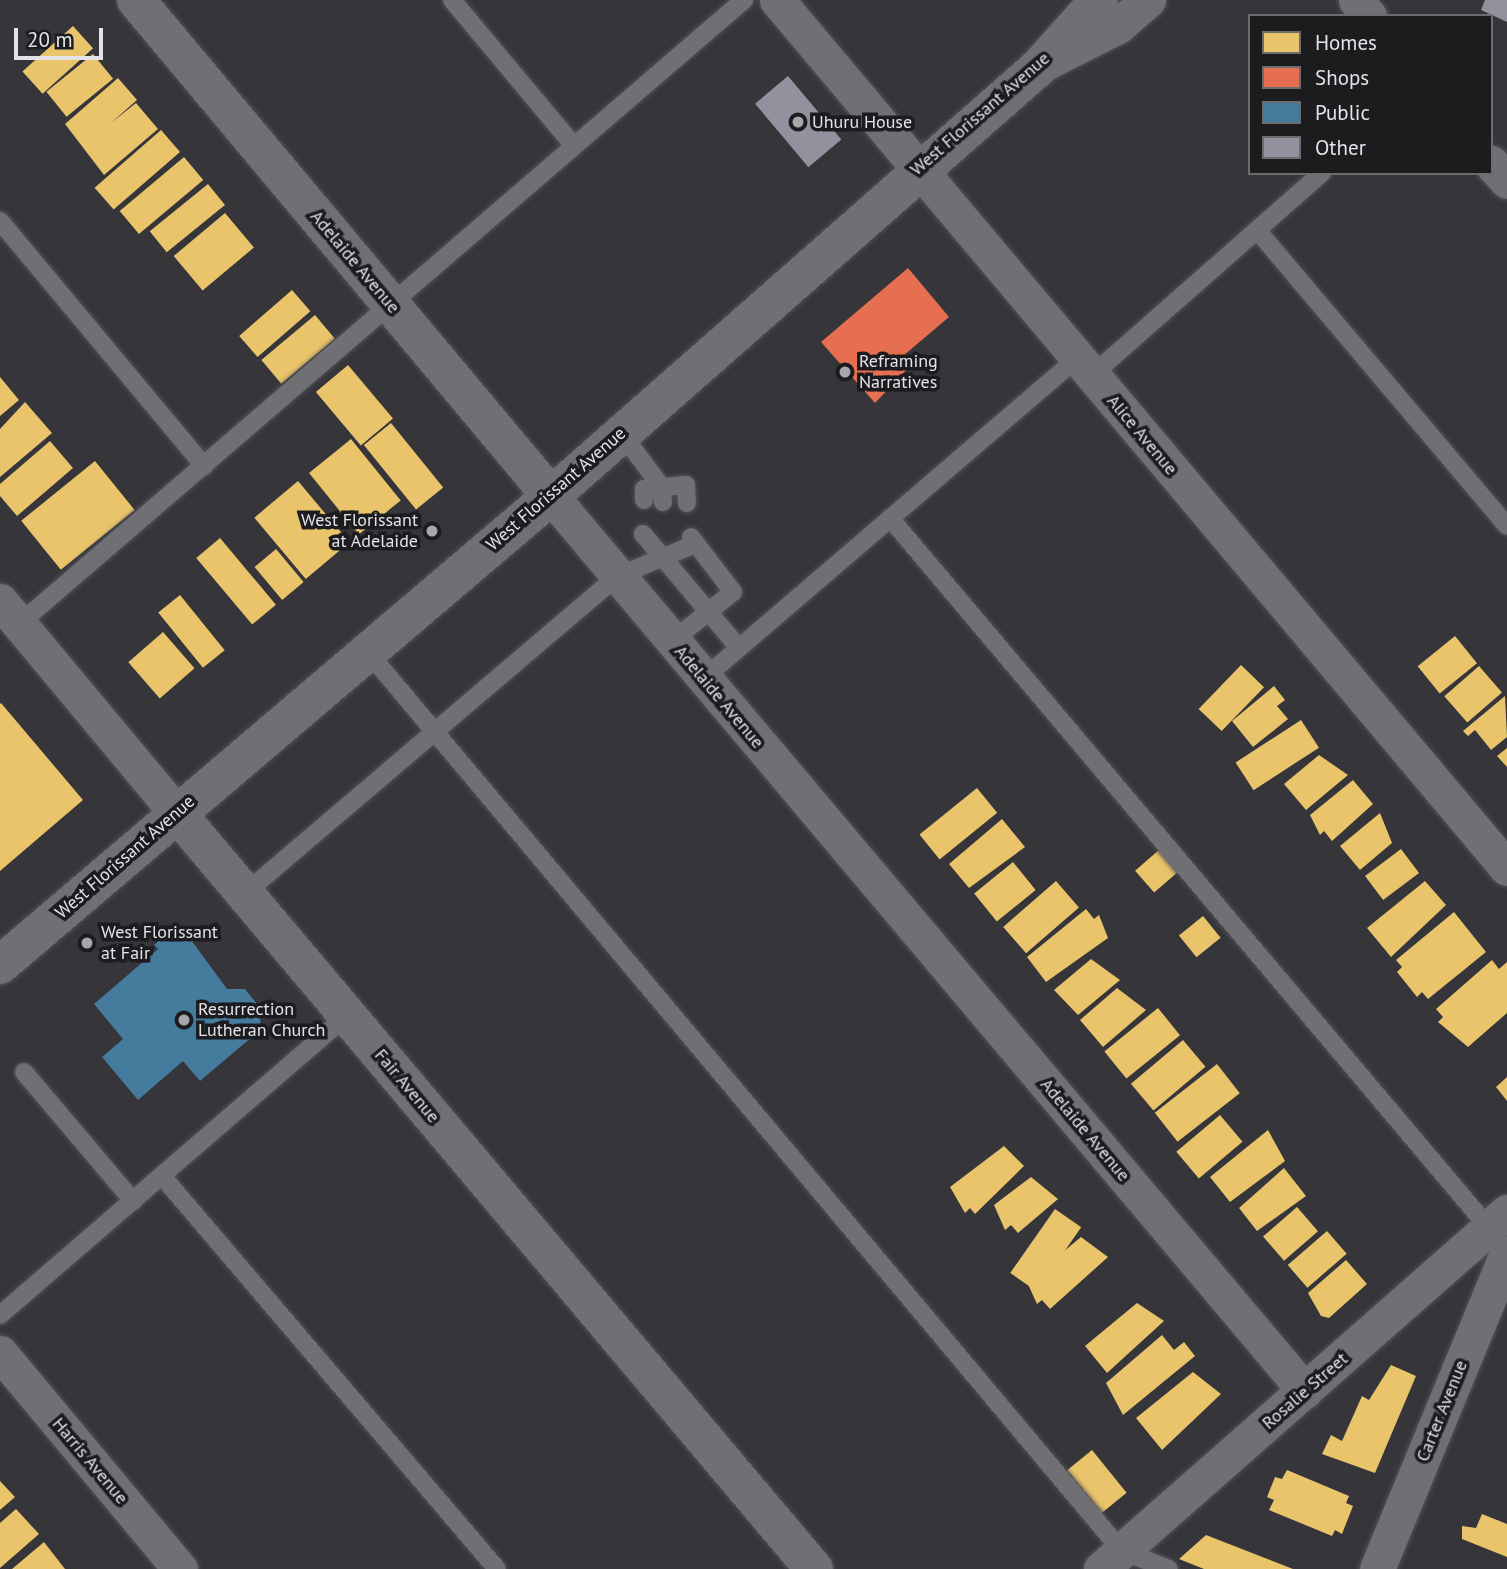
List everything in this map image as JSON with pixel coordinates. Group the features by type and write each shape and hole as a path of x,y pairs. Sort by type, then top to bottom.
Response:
{"main road":[{"name":"Adelaide Avenue","path":"136,0 551,496"},
{"name":"West Florissant Avenue","path":"0,965 176,812 551,496 917,168 1039,67 1099,0"},
{"name":"Fair Avenue","path":"176,812 814,1569"}],"street":[{"name":"Alice Avenue","path":"777,0 1507,868"},
{"path":"1039,67 1118,26 1148,0"},
{"path":"1356,0 1367,14"},
{"path":"1493,165 1507,181"},
{"name":"Adelaide Avenue","path":"551,496 1305,1391"},
{"name":"Fair Avenue","path":"9,613 176,812"},
{"name":"Rosalie Street","path":"1111,1560 1305,1391 1501,1231"},
{"name":"Carter Avenue","path":"1377,1569 1501,1231"},
{"name":"Harris Avenue","path":"0,1353 180,1569"}],"lane":[{"path":"452,0 574,146"},
{"path":"9,613 204,466 744,0"},
{"path":"704,678 890,518 1258,230 1320,175"},
{"path":"0,221 204,466"},
{"path":"1258,230 1507,526"},
{"path":"621,433 662,494"},
{"path":"645,500 644,489 662,494 685,485 687,503"},
{"path":"890,518 1501,1231"},
{"path":"643,534 668,549 709,611 739,648"},
{"path":"244,894 618,576 668,549 692,541 733,592 672,641"},
{"path":"367,651 1111,1560 1169,1569"},
{"path":"0,1315 347,1015"},
{"path":"24,1072 133,1200"},
{"path":"162,1176 497,1569"}],"building: Homes":[{"path":"73,26 93,48 43,94 22,72"},
{"path":"93,54 113,79 67,117 46,92"},
{"path":"118,78 137,100 111,123 136,103 158,129 104,175 65,124"},
{"path":"161,130 180,152 114,210 95,188"},
{"path":"184,157 203,180 139,234 120,211"},
{"path":"208,184 225,205 167,252 150,231"},
{"path":"225,213 254,247 203,291 174,256"},
{"path":"292,290 310,311 258,357 239,336"},
{"path":"315,315 335,339 281,384 261,360"},
{"path":"348,365 393,419 361,446 316,392"},
{"path":"0,377 19,400 0,416"},
{"path":"25,402 52,433 0,477 0,429"},
{"path":"391,423 443,488 416,510 364,445"},
{"path":"351,439 401,500 359,534 309,473"},
{"path":"50,441 73,468 17,516 0,496 0,484"},
{"path":"95,461 135,510 61,570 21,521"},
{"path":"298,481 349,542 306,579 254,518"},
{"path":"220,538 276,605 252,625 196,558"},
{"path":"276,549 304,582 282,600 255,567"},
{"path":"180,595 225,650 203,668 158,613"},
{"path":"163,632 194,668 160,698 128,662"},
{"path":"1455,636 1477,663 1440,693 1418,666"},
{"path":"1241,665 1264,687 1222,731 1199,709"},
{"path":"1479,666 1502,692 1467,723 1444,696"},
{"path":"1274,686 1285,700 1277,706 1288,719 1253,747 1232,721"},
{"path":"1505,696 1507,737 1491,750 1475,730 1468,736 1463,731"},
{"path":"0,704 83,800 0,871"},
{"path":"1301,720 1319,748 1254,790 1236,762"},
{"path":"1507,748 1507,767 1497,756"},
{"path":"1319,755 1348,775 1306,810 1284,784"},
{"path":"1353,780 1373,804 1332,841 1324,831 1320,835 1310,815"},
{"path":"977,788 997,813 940,859 919,835"},
{"path":"1380,813 1392,843 1360,870 1340,846"},
{"path":"1002,819 1025,847 969,888 949,864"},
{"path":"1160,849 1179,871 1154,893 1135,871"},
{"path":"1401,849 1419,873 1383,900 1365,876"},
{"path":"1013,862 1036,890 997,921 974,893"},
{"path":"1056,881 1079,907 1026,953 1003,927"},
{"path":"1425,881 1446,905 1391,957 1367,928"},
{"path":"1086,909 1094,919 1099,915 1108,938 1046,982 1027,957"},
{"path":"1454,912 1486,952 1428,999 1422,992 1417,997 1397,972 1402,967 1396,960"},
{"path":"1203,916 1221,938 1197,957 1179,936"},
{"path":"1091,959 1120,980 1078,1015 1054,990"},
{"path":"1492,960 1499,969 1507,962 1507,1013 1468,1047 1438,1022 1443,1017 1436,1009"},
{"path":"1117,988 1146,1010 1103,1047 1080,1020"},
{"path":"1158,1008 1180,1035 1126,1079 1104,1051"},
{"path":"1183,1040 1205,1067 1153,1111 1131,1084"},
{"path":"1217,1064 1240,1093 1178,1142 1155,1113"},
{"path":"1507,1077 1507,1101 1496,1087"},
{"path":"1220,1115 1242,1142 1199,1178 1176,1152"},
{"path":"1268,1130 1285,1161 1230,1202 1210,1177"},
{"path":"1004,1146 1024,1166 975,1214 970,1208 965,1213 950,1187"},
{"path":"1284,1168 1306,1196 1257,1231 1239,1208"},
{"path":"1031,1177 1058,1199 1018,1233 1011,1225 1005,1230 994,1205"},
{"path":"1297,1207 1318,1231 1284,1261 1263,1237"},
{"path":"1055,1209 1081,1227 1036,1291 1010,1273"},
{"path":"1327,1231 1347,1254 1307,1288 1288,1265"},
{"path":"1081,1237 1108,1257 1050,1309 1042,1300 1037,1304 1027,1282"},
{"path":"1346,1260 1367,1284 1329,1318 1321,1316 1308,1293"},
{"path":"1137,1303 1164,1321 1107,1373 1085,1346"},
{"path":"1162,1335 1174,1350 1184,1342 1195,1356 1123,1415 1106,1383"},
{"path":"1391,1365 1416,1376 1375,1473 1322,1454 1331,1435 1342,1441 1362,1396 1369,1400"},
{"path":"1193,1372 1221,1394 1162,1450 1136,1418"},
{"path":"1092,1450 1127,1493 1102,1513 1067,1470"},
{"path":"1287,1470 1349,1496 1346,1503 1353,1506 1342,1534 1335,1530 1332,1536 1269,1510 1274,1500 1267,1497 1275,1477 1282,1479"},
{"path":"0,1481 15,1497 0,1510"},
{"path":"16,1509 39,1534 0,1568 0,1523"},
{"path":"1482,1514 1507,1524 1507,1557 1462,1539 1462,1526 1476,1528"},
{"path":"1206,1535 1293,1569 1204,1569 1179,1559"},
{"path":"44,1542 65,1569 12,1569"}],"building: Shops":[{"path":"908,268 949,317 903,356 911,365 875,403 821,342"}],"building: Public":[{"name":"Resurrection Lutheran Church","path":"183,929 227,989 245,989 261,1009 260,1030 200,1081 183,1061 138,1100 102,1057 123,1039 94,1004 158,949 154,945 171,930 176,936"}],"building: Other":[{"path":"1485,0 1507,0 1507,22 1493,14 1481,10"},
{"name":"Uhuru House","path":"788,76 841,140 808,167 755,104"}],"place":[{"name":"Uhuru House","path":"798,122"},
{"name":"Reframing Narratives","path":"845,372"},
{"name":"West Florissant at Adelaide","path":"432,531"},
{"name":"West Florissant at Fair","path":"87,943"},
{"name":"Resurrection Lutheran Church","path":"184,1020"}]}
